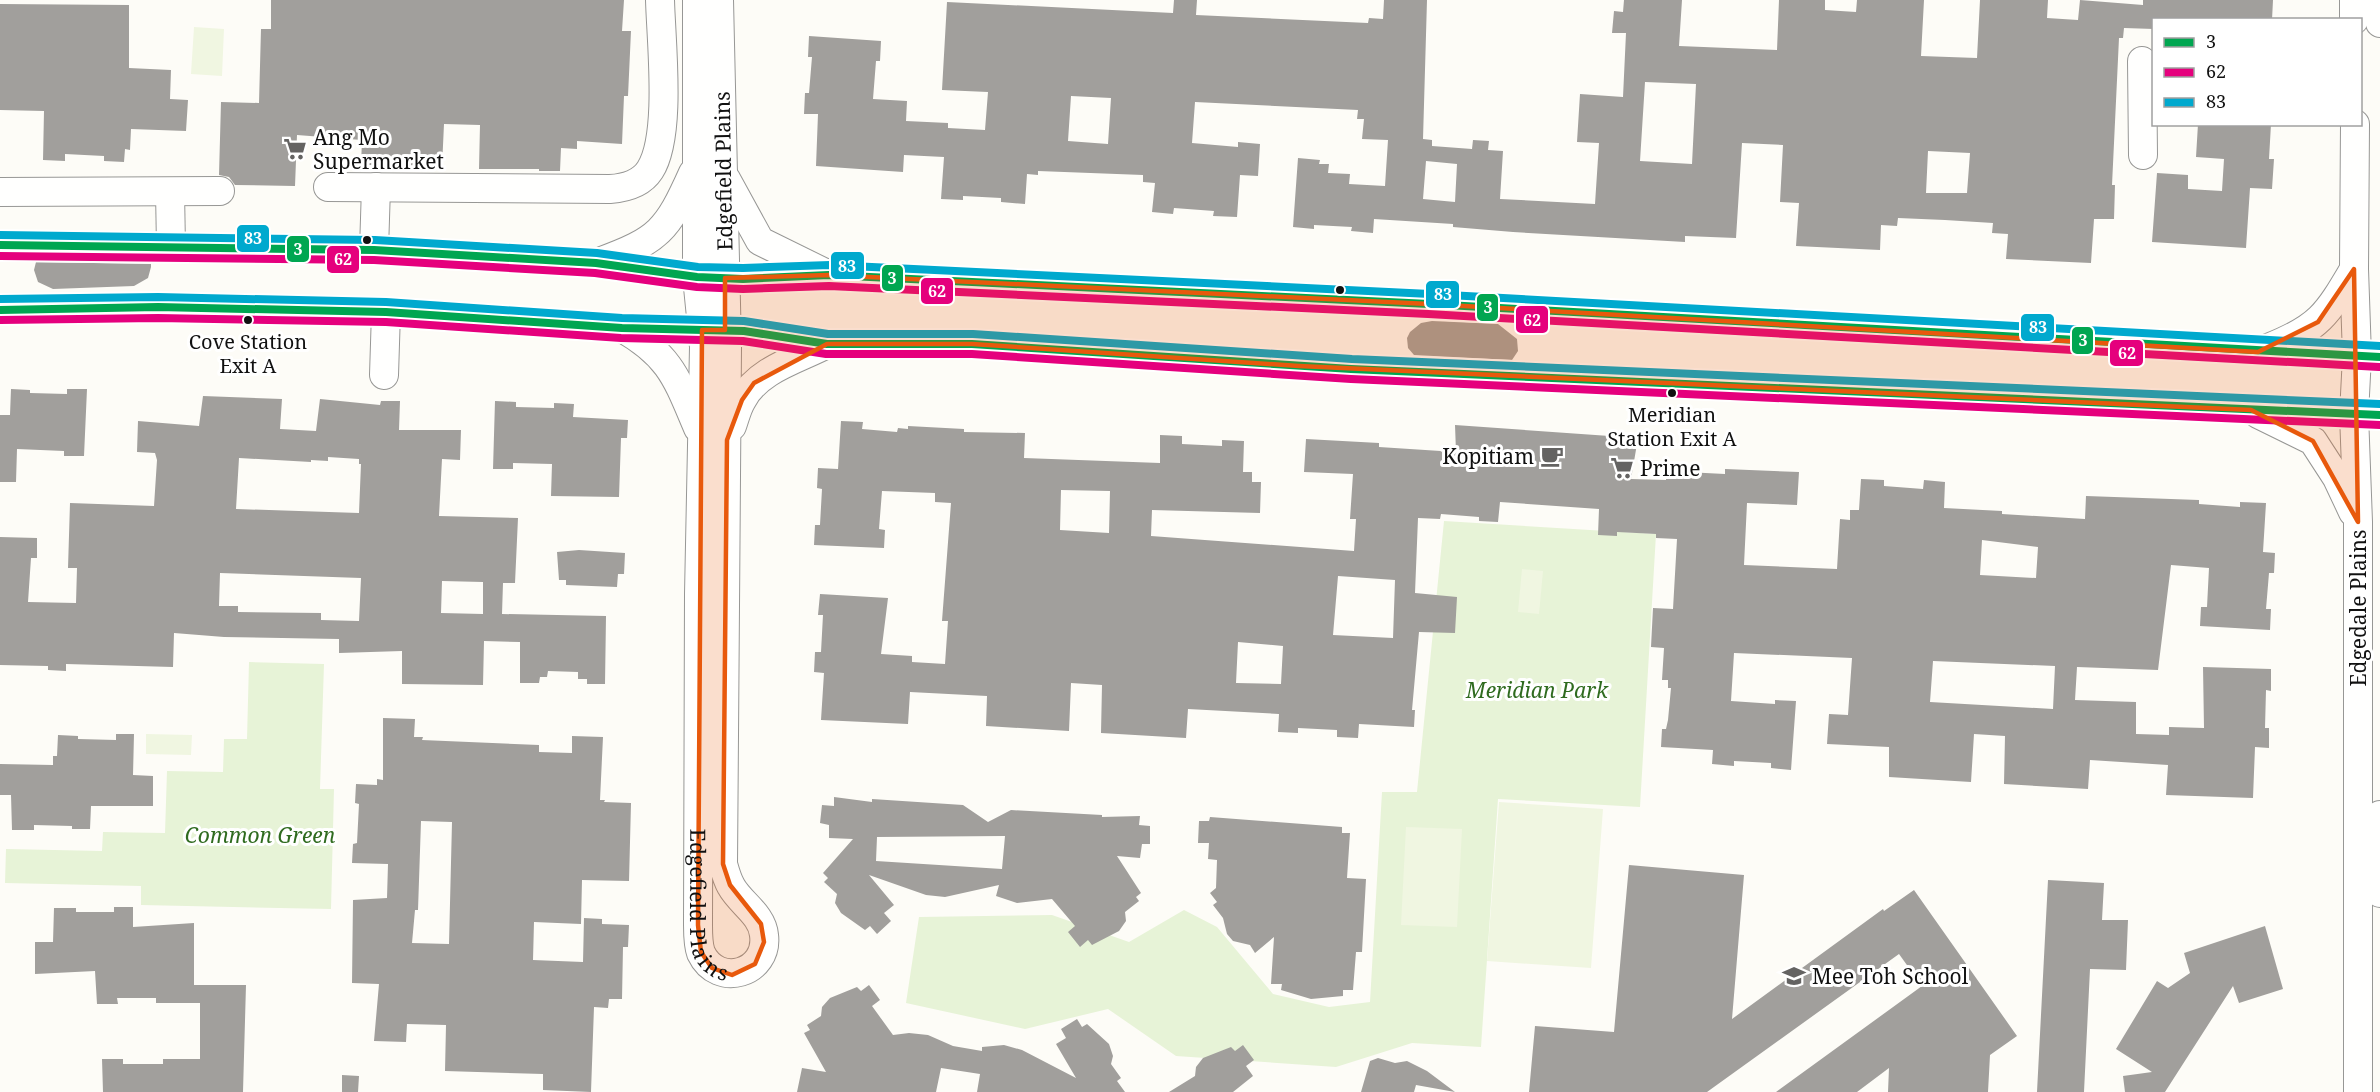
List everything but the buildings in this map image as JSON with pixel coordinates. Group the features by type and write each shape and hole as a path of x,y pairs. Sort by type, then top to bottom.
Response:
{"street":[{"path":"328,187 610,189 622,188 642,179 650,170 657,149 663,107 660,0"},
{"name":"Edgefield Plains","path":"698,0 697,165 711,277 714,330 714,438 723,864 730,885 761,924 764,942 755,964 744,972 732,975 712,968 701,952 698,925 714,438"},
{"name":"Edgefield Plains","path":"711,277 724,174 719,0"},
{"path":"2354,0 2354,18"},
{"path":"2379,0 2380,23"},
{"path":"2142,61 2143,155"},
{"name":"Edgedale Plains","path":"2355,126 2354,269 2368,357 2367,414 2358,522 2358,1092"},
{"path":"596,263 638,248 660,232 678,208 697,165"},
{"path":"724,174 760,241 829,275"},
{"path":"374,250 375,187"},
{"path":"0,192 220,191"},
{"path":"161,192 162,246"},
{"path":"0,245 374,250 596,263 711,277 829,275 1463,306 2368,357"},
{"path":"2258,352 2306,332 2318,322 2354,269"},
{"path":"0,310 158,307 386,312 622,328 744,331 827,344 972,344 1299,366 2367,414"},
{"path":"384,375 386,312"},
{"path":"622,328 649,343 663,358 714,438 754,383 764,375 827,344"},
{"path":"2251,410 2313,441 2337,478 2358,522"},
{"path":"2380,815 2380,893"}],"highlighted area":[{"path":"2354,269 2358,522 2313,441 2251,410 1299,366 972,344 827,344 754,383 742,400 727,440 723,864 730,885 761,924 764,942 755,964 732,975 712,968 701,952 698,925 702,330 725,330 725,278 829,275 1429,304 2258,352 2318,322"}],"green space":[{"path":"194,27 224,29 222,76 191,74"},
{"name":"Meridian Park","path":"1444,521 1656,534 1640,807 1498,799 1481,1047 1412,1043 1336,1067 1176,1056 1108,1009 1025,1029 906,1003 919,917 1052,915 1129,942 1184,910 1217,927 1273,994 1329,1007 1370,1002 1382,792 1417,792"},
{"path":"1522,569 1543,571 1539,614 1518,612"},
{"name":"Common Green","path":"249,662 324,664 320,789 334,789 331,909 141,905 141,886 5,883 6,849 102,851 103,832 165,833 167,771 223,772 224,739 247,739"},
{"path":"146,734 192,735 191,755 146,754"},
{"path":"1499,802 1603,809 1591,968 1487,961"},
{"path":"1406,827 1462,829 1457,927 1401,925"}],"transit line":[{"name":"83","path":"0,235 375,240 597,253 698,267 830,265 1430,294 2380,346"},
{"name":"3","path":"0,245 374,250 596,263 697,277 743,279 829,275 1429,304 2380,357"},
{"name":"62","path":"0,256 374,260 595,273 697,287 743,289 829,286 1428,314 2379,367"},
{"name":"83","path":"0,299 158,297 386,302 622,318 744,321 828,334 973,334 1352,359 2380,404"},
{"name":"3","path":"0,310 158,307 386,312 622,328 744,331 827,344 972,344 1351,369 2380,415"},
{"name":"62","path":"0,320 158,318 386,322 621,338 743,341 826,354 972,354 1351,379 2380,425"}],"place":[{"name":"Ang Mo Supermarket","path":"295,149"},
{"name":"Cove Station Exit A","path":"248,320"},
{"name":"Meridian Station Exit A","path":"1672,393"},
{"name":"Kopitiam","path":"1552,456"},
{"name":"Prime","path":"1622,468"},
{"name":"Mee Toh School","path":"1794,976"}]}
